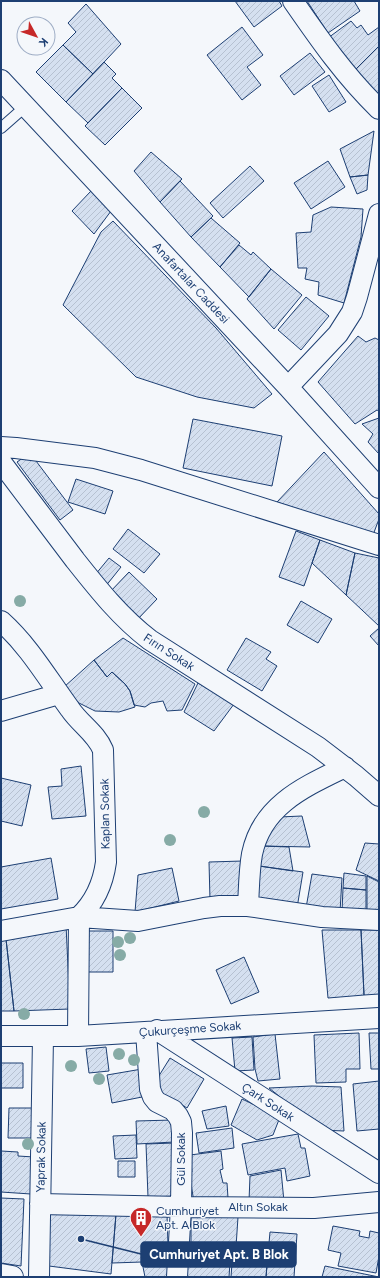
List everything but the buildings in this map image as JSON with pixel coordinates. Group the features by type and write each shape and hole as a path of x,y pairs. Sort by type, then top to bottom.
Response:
{"main road":[{"path":"1,1275 12,1277"}],"street":[{"path":"293,1 337,63 357,87 379,109"},
{"name":"Anafartalar Caddesi","path":"1,80 288,387 379,488"},
{"path":"288,387 338,334 352,312 379,214"},
{"path":"1,447 95,458 141,470 379,545"},
{"name":"Fırın Sokak","path":"1,462 112,606 137,630 150,640 318,747 379,796"},
{"name":"Kaplan Sokak","path":"1,621 20,639 71,711 96,737 103,750 106,850 104,871 97,894 90,905 79,917"},
{"path":"1,712 59,694"},
{"path":"248,906 252,855 264,822 291,796 344,767"},
{"path":"1,931 79,917 138,920 220,906 248,906 322,917 379,920"},
{"path":"78,1036 79,917"},
{"name":"Çukurçeşme Sokak","path":"1,1036 78,1036 379,1018"},
{"name":"Çark Sokak","path":"152,1031 379,1173"},
{"name":"Gül Sokak","path":"152,1031 150,1089 157,1102 173,1110 181,1122 181,1207 177,1277"},
{"name":"Yaprak Sokak","path":"39,1277 43,1037"},
{"name":"Altın Sokak","path":"40,1204 314,1208 379,1202"}],"lane":[{"path":"1,128 26,106"}],"place":[{"name":"Cumhuriyet Apt. A Blok","path":"141,1238"},
{"name":"Cumhuriyet Apt. B Blok","path":"81,1239"}]}
